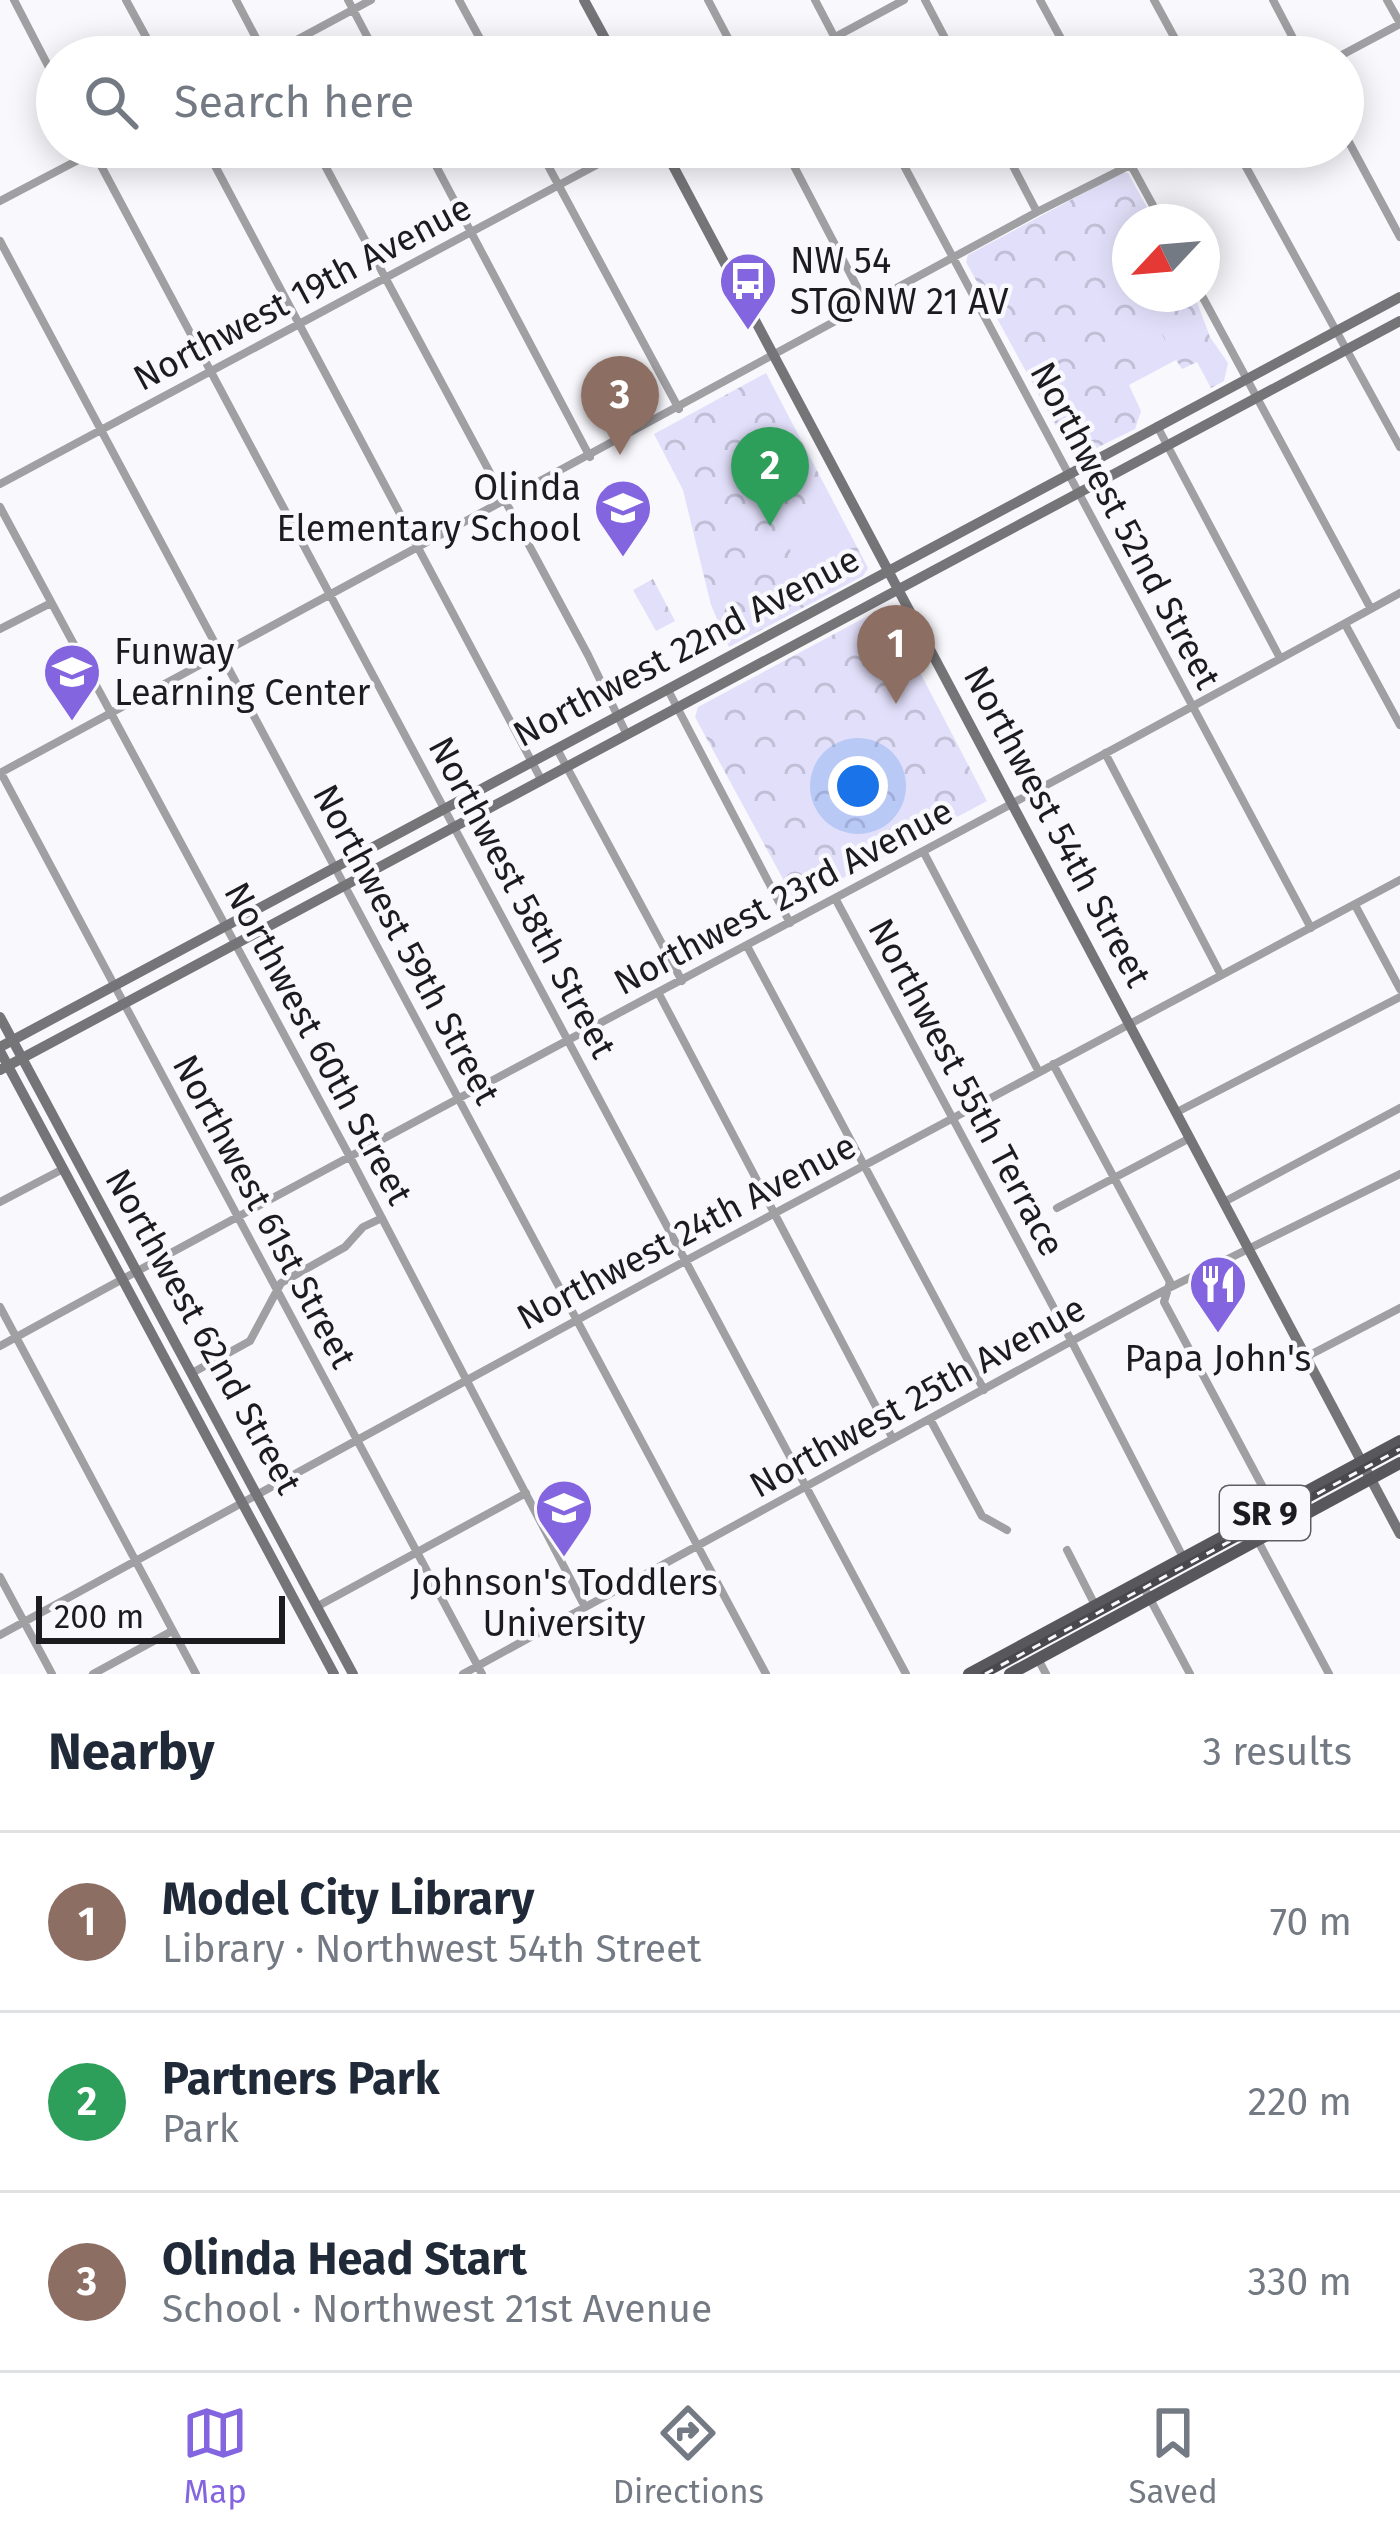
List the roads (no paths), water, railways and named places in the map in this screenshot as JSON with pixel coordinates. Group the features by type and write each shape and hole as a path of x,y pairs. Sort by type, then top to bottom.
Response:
{"main road":[{"path":"584,0 604,36"},
{"name":"Northwest 54th Street","path":"674,168 1400,1534"},
{"name":"Northwest 22nd Avenue","path":"0,1049 1400,297"},
{"name":"Northwest 22nd Avenue","path":"4,1068 1400,321"},
{"name":"Northwest 62nd Street","path":"0,1017 353,1674"},
{"name":"Northwest 62nd Street","path":"0,1049 4,1068 334,1674"},
{"name":"SR 9","path":"969,1674 1400,1441"},
{"name":"SR 9","path":"1010,1674 1400,1463"}],"street":[{"path":"14,0 36,42"},
{"path":"126,0 146,36"},
{"path":"236,0 255,36"},
{"path":"300,36 351,5 371,0"},
{"path":"459,0 479,36"},
{"path":"708,0 727,36"},
{"path":"815,0 834,36"},
{"path":"837,36 904,0"},
{"path":"925,0 944,36"},
{"path":"1040,0 1060,36"},
{"path":"1154,0 1174,36"},
{"path":"1273,0 1293,36"},
{"path":"1364,43 1400,24 1388,0"},
{"path":"351,5 367,36"},
{"path":"0,201 61,168"},
{"name":"Northwest 58th Street","path":"106,168 906,1674"},
{"path":"216,168 542,781"},
{"path":"326,168 628,735"},
{"path":"437,168 590,457"},
{"path":"550,168 679,409"},
{"name":"Northwest 19th Avenue","path":"0,484 591,168"},
{"path":"795,168 866,304"},
{"name":"Northwest 52nd Street","path":"905,168 1311,928"},
{"path":"1014,168 1037,212"},
{"path":"0,773 1124,168"},
{"path":"1132,168 1152,204"},
{"path":"1247,168 1400,447"},
{"path":"1363,168 1400,236"},
{"name":"Northwest 59th Street","path":"0,241 766,1674"},
{"path":"1212,312 1371,609"},
{"path":"1157,426 1280,658"},
{"name":"Northwest 60th Street","path":"0,507 350,1157 585,1607"},
{"name":"Northwest 23rd Avenue","path":"0,1346 235,1216 1192,709 1400,593"},
{"path":"0,629 51,603"},
{"path":"1346,624 1400,725"},
{"path":"668,690 790,922"},
{"path":"557,749 682,981"},
{"path":"1105,753 1221,975"},
{"name":"Northwest 61st Street","path":"0,773 480,1670"},
{"path":"923,851 1039,1072"},
{"name":"Northwest 24th Avenue","path":"0,1635 1400,880"},
{"name":"Northwest 55th Terrace","path":"835,898 1183,1557"},
{"path":"1177,1112 1400,993 1355,904"},
{"path":"747,946 984,1390"},
{"path":"659,994 893,1439"},
{"path":"1053,1064 1170,1282 1164,1302 1274,1508"},
{"path":"1224,1202 1400,1108"},
{"path":"1057,1208 1190,1138"},
{"path":"0,1202 63,1169"},
{"name":"Northwest 25th Avenue","path":"463,1674 480,1670 585,1607 1165,1290 1400,1174"},
{"path":"192,1373 250,1341 281,1283 345,1247 364,1227 382,1218"},
{"path":"0,1307 196,1674"},
{"path":"1306,1357 1400,1308"},
{"path":"930,1419 982,1516 1007,1530"},
{"path":"318,1606 526,1493"},
{"path":"1257,1540 1329,1674"},
{"path":"1067,1550 1095,1605"},
{"path":"0,1577 52,1674"},
{"path":"1141,1580 1190,1674"},
{"path":"93,1674 172,1631"},
{"path":"1038,1659 1046,1674"}],"railway":[{"path":"985,1674 1400,1449"}],"place":[{"name":"NW 54 ST@NW 21 AV","path":"748,332"},
{"name":"Olinda Head Start","path":"620,455"},
{"name":"Partners Park","path":"770,526"},
{"name":"Olinda Elementary School","path":"623,559"},
{"name":"Model City Library","path":"896,704"},
{"name":"Funway Learning Center","path":"72,723"},
{"name":"Papa John's","path":"1218,1335"},
{"name":"Johnson's Toddlers University","path":"564,1559"}]}
